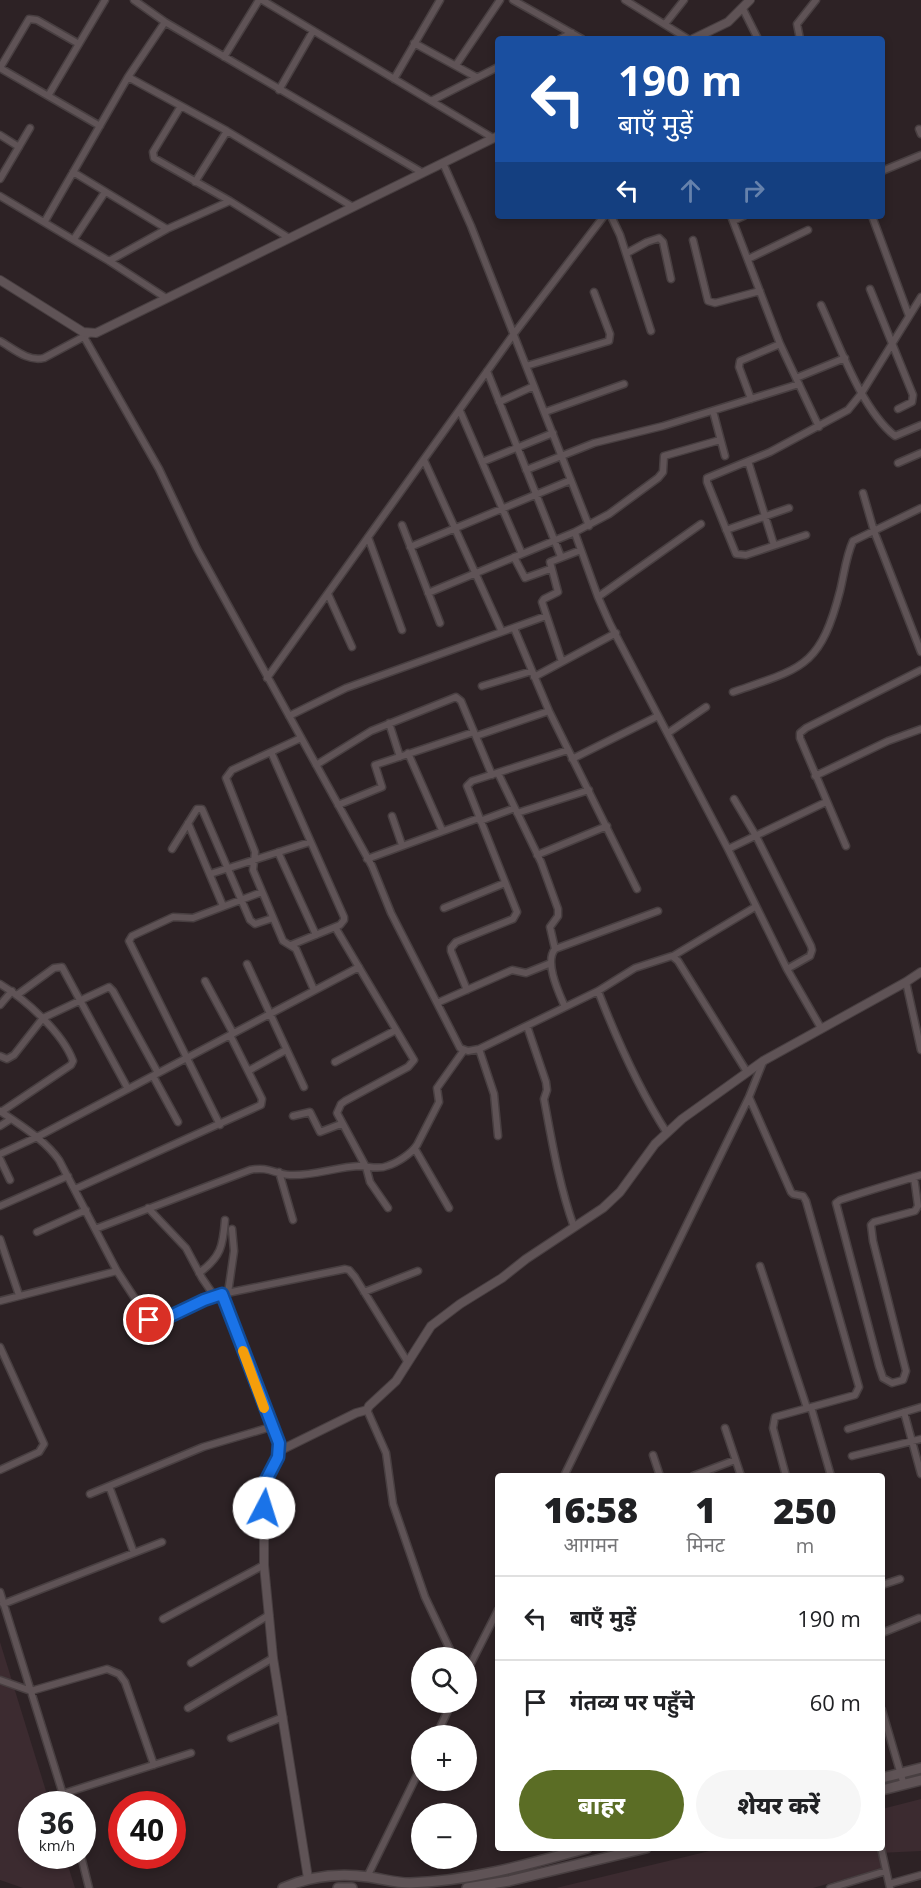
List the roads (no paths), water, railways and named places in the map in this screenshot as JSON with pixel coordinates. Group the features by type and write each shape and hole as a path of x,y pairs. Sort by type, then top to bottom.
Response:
{"main road":[{"path":"885,1777 921,1768"},
{"path":"885,1789 921,1780"},
{"path":"283,1888 308,1878 352,1876 411,1883 477,1876 576,1851"},
{"path":"467,1888 508,1881 621,1851"},
{"path":"338,1888 352,1888"}],"street":[{"path":"48,96 105,0"},
{"path":"134,0 165,22 423,174"},
{"path":"224,57 260,0 495,136"},
{"path":"394,79 440,0"},
{"path":"456,65 500,0"},
{"path":"513,0 577,36"},
{"path":"625,0 686,36"},
{"path":"665,24 684,0"},
{"path":"698,36 728,22 750,0"},
{"path":"799,36 797,24 816,0"},
{"path":"743,9 756,36"},
{"path":"79,44 37,20 29,19 0,68 100,126"},
{"path":"45,221 128,77 165,22"},
{"path":"279,90 313,31"},
{"path":"566,36 572,33"},
{"path":"414,43 476,76"},
{"path":"431,101 495,68"},
{"path":"128,77 227,131 353,207"},
{"path":"181,106 153,152 157,160 230,201 289,238"},
{"path":"0,179 30,128"},
{"path":"195,182 227,131"},
{"path":"0,135 19,147"},
{"path":"0,341 27,357 38,360 44,358 495,137"},
{"path":"885,170 921,155"},
{"path":"443,163 471,226 589,526"},
{"path":"73,172 167,229"},
{"path":"74,239 105,192"},
{"path":"0,196 45,221 166,298"},
{"path":"109,261 167,229 230,201"},
{"path":"267,678 513,335 602,219"},
{"path":"613,219 627,253 651,331"},
{"path":"732,219 780,344 819,427"},
{"path":"873,219 909,316"},
{"path":"748,259 808,230"},
{"path":"627,253 659,238 663,242 671,279"},
{"path":"693,240 708,301 715,303 760,291"},
{"path":"0,280 87,335 159,469 197,549 368,859 391,913 460,1048 478,1049 598,991 639,966 674,956 755,907"},
{"path":"870,289 914,398 912,402 898,409"},
{"path":"526,366 609,341 610,334 594,292"},
{"path":"806,535 740,555 733,550 707,478 770,452 848,410 861,394 921,297"},
{"path":"821,304 861,394 892,435 897,436 921,425"},
{"path":"750,399 739,364 743,359 780,344"},
{"path":"526,470 594,442 652,429 750,399 797,381 845,358"},
{"path":"487,372 561,557"},
{"path":"545,412 624,384"},
{"path":"499,402 534,386"},
{"path":"460,411 522,554"},
{"path":"713,411 725,456"},
{"path":"482,462 553,433"},
{"path":"428,593 589,526 658,478 663,472 664,456 720,440"},
{"path":"898,463 921,453"},
{"path":"424,460 502,632"},
{"path":"748,461 774,545"},
{"path":"410,547 571,480"},
{"path":"863,493 874,531 921,652"},
{"path":"726,530 789,508"},
{"path":"733,692 782,676 809,660 818,650 838,601 852,541 921,508"},
{"path":"598,597 700,524"},
{"path":"402,525 440,623"},
{"path":"575,532 598,597 728,849 786,969 821,1028"},
{"path":"368,537 402,630"},
{"path":"562,662 542,602 558,592 550,569 550,562 581,550"},
{"path":"514,557 525,578 550,569"},
{"path":"328,594 352,647"},
{"path":"289,716 346,688 546,616"},
{"path":"514,628 549,711 638,889"},
{"path":"482,686 533,674 562,662 616,633"},
{"path":"846,846 815,776 800,733 921,670"},
{"path":"316,765 359,738 389,723 456,697 461,701 475,734 516,810 537,855 559,912 550,927 555,949"},
{"path":"668,733 706,707"},
{"path":"338,805 382,787 375,765 549,711"},
{"path":"572,759 658,716"},
{"path":"389,723 399,757"},
{"path":"815,776 888,741 921,729"},
{"path":"301,738 232,770 226,778 254,848 253,870 262,892 283,941 296,949 314,990"},
{"path":"467,990 451,948 456,942 515,918 516,909 467,786 472,781 568,750"},
{"path":"271,752 344,917 342,923 335,927 291,945"},
{"path":"408,753 442,830"},
{"path":"368,859 442,830 589,790"},
{"path":"734,799 756,836 812,950 810,956 786,969"},
{"path":"728,849 826,802"},
{"path":"172,849 200,807 205,811 252,923 259,924 273,918"},
{"path":"392,816 402,845"},
{"path":"188,823 223,906"},
{"path":"537,855 607,826"},
{"path":"210,874 310,842"},
{"path":"278,852 316,934"},
{"path":"444,908 505,883"},
{"path":"220,1125 129,941 132,936 173,917 193,918 262,892"},
{"path":"565,1007 555,983 551,963 551,955 555,949 658,911"},
{"path":"335,927 413,1057 412,1064 341,1104 337,1113 366,1167 370,1182 388,1208"},
{"path":"674,956 747,1072"},
{"path":"437,1003 512,970 526,973 551,963"},
{"path":"247,964 304,1087"},
{"path":"0,1005 14,993 58,966 65,971 128,1089"},
{"path":"0,1154 38,1137 358,967"},
{"path":"279,1452 356,1413 367,1410 393,1385 424,1335 439,1319 613,1200 655,1144 747,1072 921,972"},
{"path":"75,1189 220,1125 259,1107 262,1103 206,981"},
{"path":"906,982 921,1050"},
{"path":"0,984 43,1018 71,1056 72,1061 71,1065 0,1112 38,1137 51,1149 68,1176 117,1271 149,1320 153,1322 222,1295 345,1269 352,1273 407,1361"},
{"path":"0,1056 7,1059 14,1055 43,1018 80,999 111,988 178,1122"},
{"path":"598,991 615,1036 642,1093 667,1133"},
{"path":"527,1026 546,1082 547,1090 544,1099 555,1161 574,1227"},
{"path":"335,1062 396,1030"},
{"path":"478,1049 494,1094 498,1136"},
{"path":"248,1071 286,1050"},
{"path":"95,1229 242,1172 266,1168 291,1175 385,1167 415,1149 439,1102 437,1088 464,1050"},
{"path":"565,1473 750,1097 763,1061"},
{"path":"750,1097 789,1189 806,1201 859,1388 855,1395 776,1417 773,1423 785,1473"},
{"path":"292,1116 310,1112 320,1132 341,1124"},
{"path":"0,1126 11,1119"},
{"path":"415,1149 449,1208"},
{"path":"0,1159 10,1180"},
{"path":"279,1172 293,1220"},
{"path":"0,1206 68,1176"},
{"path":"917,1176 918,1206 915,1211 874,1222 871,1225 906,1371 906,1377 903,1380 892,1383 883,1378 879,1366 836,1203 849,1196 917,1176"},
{"path":"148,1208 186,1248 202,1278 222,1295 279,1443 279,1452 264,1484 264,1565 273,1658 308,1878"},
{"path":"37,1232 86,1210"},
{"path":"202,1278 218,1256 225,1220"},
{"path":"222,1295 234,1251 232,1229"},
{"path":"0,1239 19,1294"},
{"path":"760,1266 830,1473"},
{"path":"0,1300 117,1271"},
{"path":"364,1292 418,1271"},
{"path":"0,1347 44,1444 39,1452 0,1470"},
{"path":"848,1429 921,1407"},
{"path":"367,1410 386,1453 391,1498 396,1515 425,1597 449,1647"},
{"path":"904,1412 921,1474"},
{"path":"90,1494 203,1447 271,1427"},
{"path":"725,1428 740,1473"},
{"path":"852,1456 921,1439"},
{"path":"653,1455 659,1473"},
{"path":"701,1473 735,1460"},
{"path":"109,1486 134,1553"},
{"path":"3,1604 162,1542"},
{"path":"162,1619 264,1565"},
{"path":"885,1584 900,1580"},
{"path":"0,1592 61,1791"},
{"path":"190,1664 269,1615"},
{"path":"477,1651 495,1616"},
{"path":"885,1632 919,1618"},
{"path":"188,1708 273,1658"},
{"path":"0,1680 31,1691 107,1670 119,1674 125,1682 154,1765"},
{"path":"231,1738 283,1717"},
{"path":"885,1720 904,1785"},
{"path":"72,1791 191,1753"},
{"path":"367,1877 411,1788"},
{"path":"882,1851 889,1886 921,1875"},
{"path":"84,1869 88,1888"},
{"path":"830,1888 886,1871"},
{"path":"352,1876 352,1888"}]}
